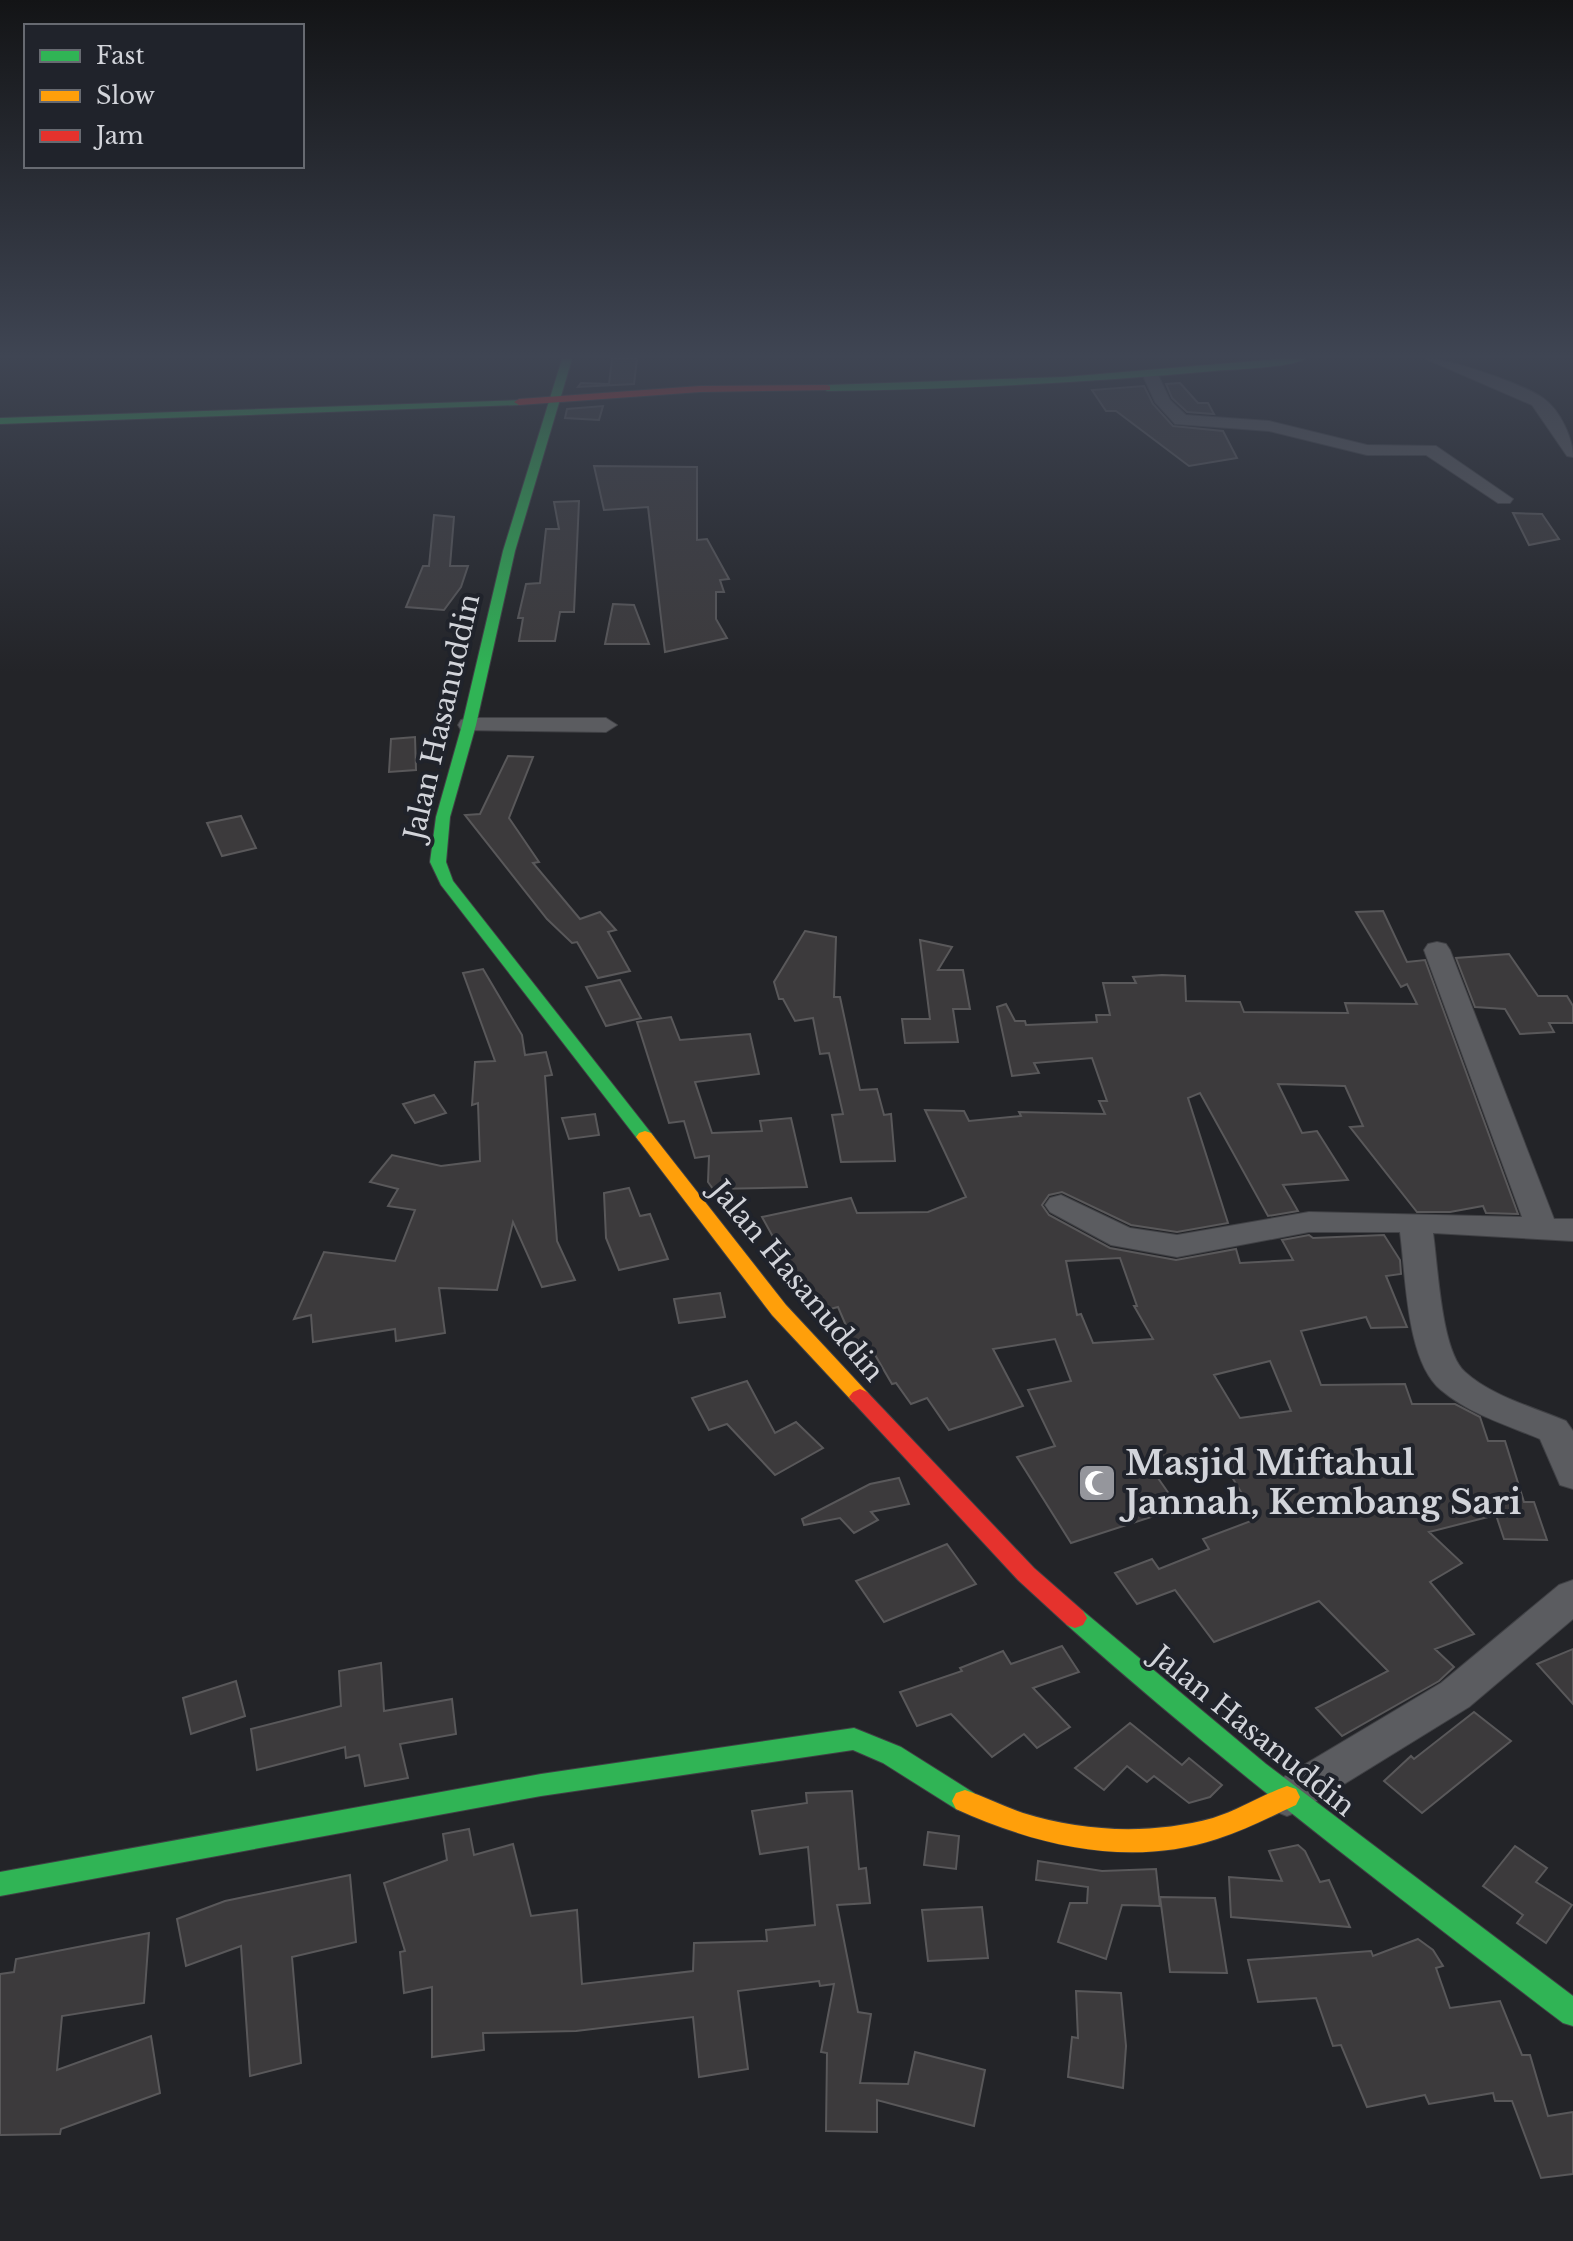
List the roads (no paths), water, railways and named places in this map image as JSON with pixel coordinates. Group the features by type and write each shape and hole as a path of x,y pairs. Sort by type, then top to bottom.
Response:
{"street":[{"name":"Jalan Hasanuddin","path":"534,464 509,551 438,844 438,862 458,901 630,1115 704,1218 846,1385 962,1508 1077,1623 1287,1797 1573,2013"},
{"path":"1451,464 1504,499"},
{"path":"469,725 606,725"},
{"path":"1061,1205 1122,1237 1177,1246 1309,1222 1415,1222 1557,1229 1437,950"},
{"path":"1415,1222 1434,1353 1441,1369 1472,1395 1553,1430 1562,1443 1573,1475"},
{"path":"0,1884 541,1785 854,1739 878,1745 945,1791 1001,1819 1088,1840 1141,1844 1179,1838 1216,1828 1287,1797 1455,1695 1573,1596"}],"place":[{"name":"Masjid Miftahul Jannah, Kembang Sari","path":"1097,1483"}]}
